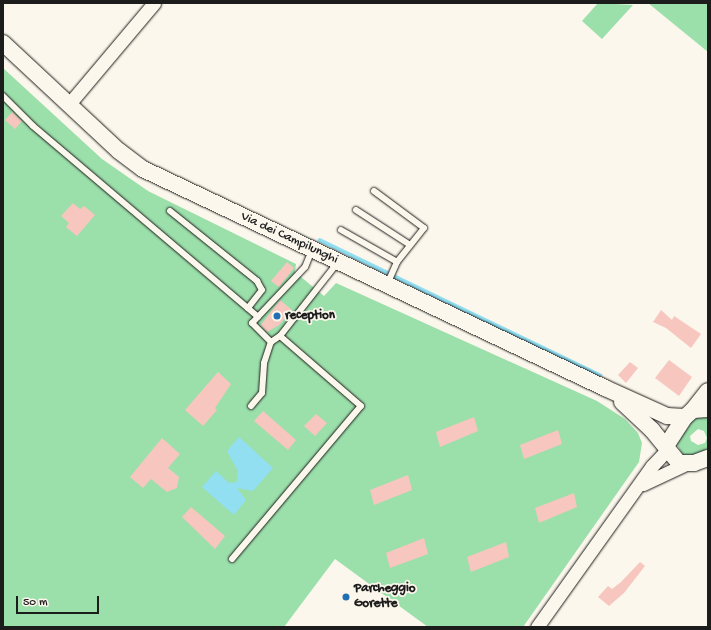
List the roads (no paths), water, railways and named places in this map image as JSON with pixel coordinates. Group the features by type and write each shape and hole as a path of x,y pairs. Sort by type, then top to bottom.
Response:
{"street":[{"path":"69,104 154,3"},
{"name":"Via dei Campilunghi","path":"3,44 118,151 143,169 312,250 667,416 695,412"},
{"name":"Via dei Campilunghi","path":"605,388 635,412 679,463 686,464"},
{"path":"537,627 636,488 695,412 708,391"},
{"path":"636,488 657,475 686,464 708,458"}],"lane":[{"path":"3,96 33,126 258,317"},
{"path":"374,190 424,228 397,262 387,285"},
{"path":"356,210 410,245"},
{"path":"170,211 257,281 262,290 248,308"},
{"path":"341,230 397,262"},
{"path":"271,342 252,323 305,267 312,250"},
{"path":"251,406 262,393 264,363 271,342 280,336 338,262"},
{"path":"232,559 361,406 280,336"}],"water":[{"path":"239,437 273,468 253,491 237,488 246,500 234,515 202,487 216,471 229,483 237,482 238,471 227,451"}],"waterway":[{"path":"320,240 388,273"},
{"path":"394,276 600,375"}],"place":[{"name":"reception","path":"277,316"},
{"name":"Parcheggio Gorette","path":"346,597"}]}
